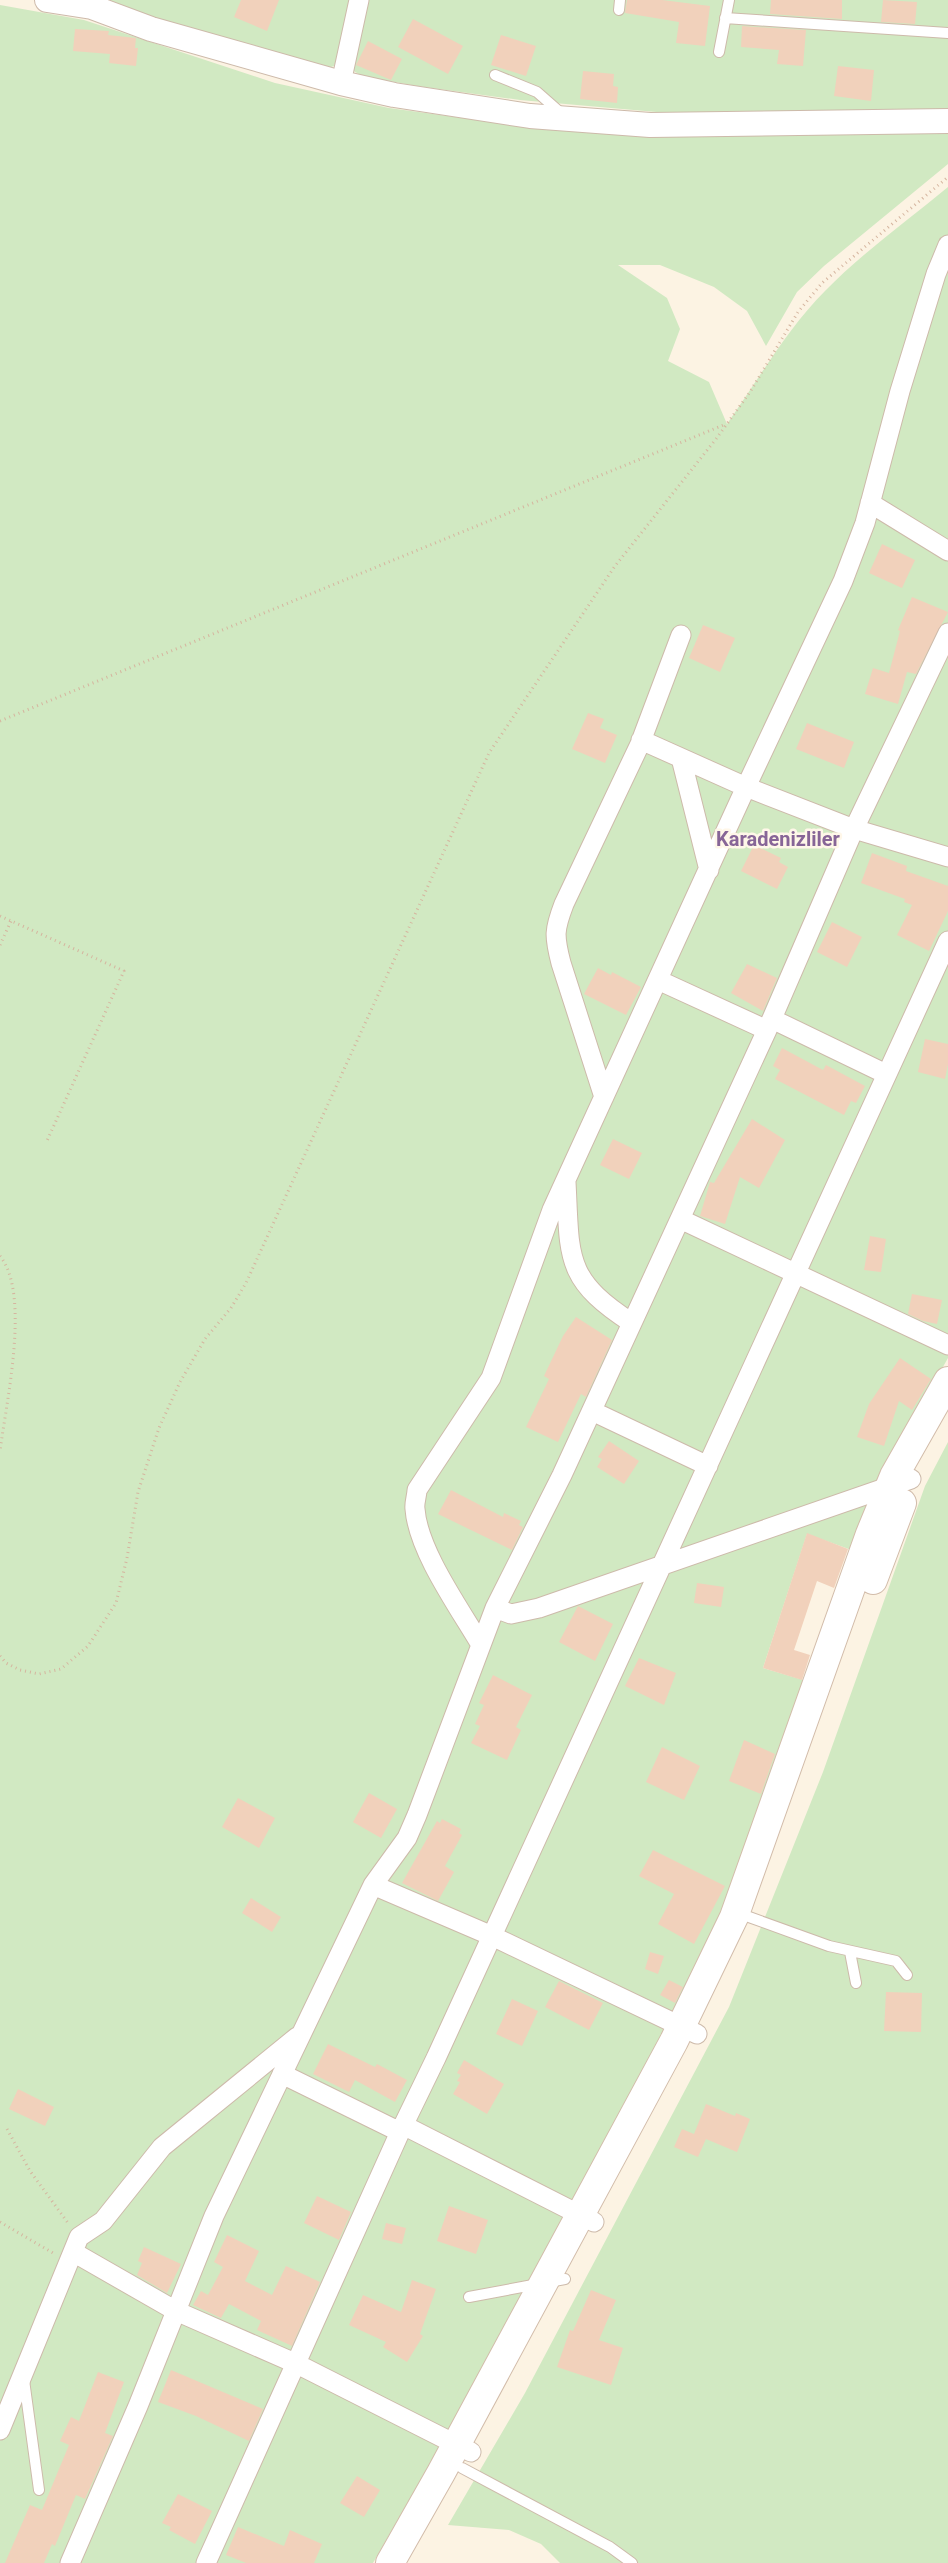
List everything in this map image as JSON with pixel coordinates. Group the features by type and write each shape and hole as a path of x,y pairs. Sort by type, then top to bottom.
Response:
{"main road":[{"path":"405,2563 587,2218 689,2031 726,1975 748,1918 900,1483 948,1381"},
{"path":"689,2031 734,1917 870,1534 900,1483 948,1409"},
{"path":"390,2563 463,2455"}],"street":[{"path":"47,0 92,7 184,39 341,83 394,95 530,116 650,125 948,121"},
{"path":"341,83 360,0"},
{"path":"481,1645 435,1566 422,1537 414,1509 418,1490 492,1378 552,1210 746,786 843,581 870,503 900,391 936,274 948,245"},
{"path":"870,503 948,551"},
{"path":"70,2563 176,2312 214,2216 373,1885 407,1838 495,1608 592,1411 770,1025 854,829 948,633"},
{"path":"604,1097 561,964 556,944 555,928 564,904 641,740 681,635"},
{"path":"641,740 746,786 854,829 948,857"},
{"path":"681,758 709,870"},
{"path":"210,2562 402,2129 948,941"},
{"path":"658,980 886,1074"},
{"path":"566,1179 569,1243 576,1271 590,1292 606,1306 632,1323"},
{"path":"680,1219 948,1345"},
{"path":"592,1411 708,1466"},
{"path":"495,1608 512,1614 539,1608 900,1483"},
{"path":"373,1885 492,1936 689,2031"},
{"path":"0,2430 73,2250 103,2221 162,2147 302,2032"},
{"path":"282,2074 587,2218"},
{"path":"73,2250 176,2312 297,2364 463,2455"}],"lane":[{"path":"719,52 729,0"},
{"path":"726,18 948,33"},
{"path":"494,75 537,92 567,119"},
{"path":"748,1918 850,1952 896,1961 907,1975"},
{"path":"850,1952 856,1983"},
{"path":"469,2296 554,2281"},
{"path":"23,2374 39,2490"},
{"path":"463,2455 610,2547 632,2563"}],"path":[{"path":"0,1656 6,1663 20,1670 39,1674 61,1669 88,1646 116,1603 127,1558 138,1492 159,1428 180,1382 205,1339 231,1308 246,1283 489,753 615,566 727,424 754,385 798,312 822,283 948,177"},
{"path":"0,721 727,424"},
{"path":"0,916 124,971 46,1143"},
{"path":"0,945 11,921"},
{"path":"0,1256 6,1263 14,1293 14,1345 0,1451"},
{"path":"7,2129 73,2250"},
{"path":"0,2222 73,2250"}],"green space":[{"path":"104,0 350,0 341,50 334,66 325,69 184,30 122,5"},
{"path":"364,0 948,0 948,109 668,113 520,100 417,86 362,76 352,70"},
{"path":"0,5 84,20 275,83 389,108 528,127 948,133 948,164 824,266 797,292 766,346 747,311 714,287 660,265 618,265 667,298 680,329 668,361 709,382 727,424 785,338 811,306 839,277 948,187 948,1358 892,1457 857,1552 807,1534 763,1668 810,1682 705,1964 459,2424 438,2450 373,2563 0,2563"},
{"path":"948,1442 948,2563 560,2563 541,2544 509,2530 448,2525 525,2393 729,2007 823,1772 925,1486"}],"building":[{"path":"241,0 279,0 267,31 234,17"},
{"path":"627,0 662,0 710,6 705,46 676,43 679,22 625,13"},
{"path":"771,0 842,0 842,19 770,14"},
{"path":"883,0 917,2 915,24 881,22"},
{"path":"413,19 463,46 448,74 398,47"},
{"path":"742,26 806,30 803,66 777,64 779,50 741,47"},
{"path":"75,29 109,31 108,35 136,38 135,48 138,48 136,66 109,63 110,54 73,51"},
{"path":"501,35 536,46 526,76 491,65"},
{"path":"368,41 402,59 391,80 356,65"},
{"path":"838,66 874,70 871,101 834,96"},
{"path":"583,71 614,74 613,86 618,87 617,103 580,99"},
{"path":"882,544 915,560 902,588 869,573"},
{"path":"912,597 948,612 916,674 907,672 898,704 865,694 873,668 889,673 900,631 898,630"},
{"path":"703,625 735,638 720,672 689,658"},
{"path":"588,713 604,719 600,728 617,735 605,763 572,749"},
{"path":"807,723 854,742 844,768 796,749"},
{"path":"754,845 781,858 779,862 788,867 777,889 741,871"},
{"path":"872,853 907,866 906,871 948,886 948,911 929,951 897,935 912,905 904,902 905,899 861,883"},
{"path":"832,922 862,937 847,967 817,952"},
{"path":"747,964 777,978 763,1011 731,993"},
{"path":"598,968 611,975 612,972 641,987 626,1015 584,994"},
{"path":"925,1039 948,1044 948,1064 945,1079 918,1072"},
{"path":"782,1048 823,1070 826,1065 865,1086 856,1103 851,1101 844,1115 775,1079 780,1070 773,1066"},
{"path":"752,1119 785,1140 759,1188 740,1177 725,1224 700,1216 710,1182 714,1183"},
{"path":"613,1139 642,1153 629,1179 600,1165"},
{"path":"870,1236 886,1239 881,1272 864,1270"},
{"path":"912,1294 942,1300 937,1324 923,1321 908,1314"},
{"path":"576,1317 612,1340 586,1397 581,1394 558,1442 526,1427 549,1379 544,1376 563,1336"},
{"path":"900,1358 931,1379 912,1410 899,1401 884,1446 857,1437 869,1404"},
{"path":"609,1441 639,1461 624,1484 597,1467 602,1459 598,1457"},
{"path":"451,1490 503,1517 504,1513 521,1521 519,1525 523,1527 512,1550 438,1514"},
{"path":"807,1533 848,1549 834,1588 817,1581 794,1650 810,1655 802,1680 763,1668"},
{"path":"697,1583 724,1587 721,1607 694,1603"},
{"path":"578,1606 613,1624 595,1661 559,1642"},
{"path":"639,1658 676,1673 664,1705 625,1686"},
{"path":"493,1675 532,1695 516,1727 521,1730 507,1760 471,1743 480,1726 475,1724 484,1705 479,1703"},
{"path":"744,1740 775,1754 761,1794 729,1781"},
{"path":"662,1747 700,1766 684,1800 646,1782"},
{"path":"369,1793 397,1809 381,1838 353,1822"},
{"path":"238,1798 275,1818 259,1848 222,1827"},
{"path":"442,1819 461,1829 459,1833 462,1835 445,1866 454,1872 438,1901 402,1883 437,1821 440,1823"},
{"path":"653,1850 725,1886 694,1944 658,1924 674,1894 639,1876"},
{"path":"251,1898 281,1917 272,1932 242,1913"},
{"path":"650,1952 664,1956 658,1974 645,1969"},
{"path":"669,1980 683,1987 675,2003 660,1995"},
{"path":"559,1981 603,2003 589,2030 545,2007"},
{"path":"886,1992 922,1993 921,2032 884,2031"},
{"path":"512,1999 538,2011 522,2046 496,2034"},
{"path":"328,2044 375,2067 377,2064 407,2080 395,2102 355,2080 349,2092 313,2074"},
{"path":"464,2060 504,2084 487,2114 453,2094 460,2082 457,2081 461,2075 457,2073"},
{"path":"18,2089 54,2107 45,2126 9,2109"},
{"path":"706,2104 735,2116 736,2113 750,2119 737,2152 694,2134"},
{"path":"682,2129 706,2139 698,2157 674,2147"},
{"path":"317,2196 351,2212 339,2240 304,2223"},
{"path":"449,2206 488,2220 476,2254 437,2241"},
{"path":"386,2223 406,2228 402,2244 382,2239"},
{"path":"227,2235 259,2251 245,2281 272,2295 286,2266 320,2282 292,2346 257,2330 261,2321 229,2304 221,2318 193,2305 201,2291 208,2295 223,2267 214,2262"},
{"path":"144,2247 181,2264 167,2293 137,2275 142,2263 138,2261"},
{"path":"412,2280 436,2289 420,2334 423,2336 407,2362 383,2347 386,2342 349,2325 363,2295 401,2312"},
{"path":"591,2290 616,2300 599,2340 623,2348 611,2385 557,2367 570,2330 573,2331"},
{"path":"171,2370 263,2409 249,2441 196,2416 158,2402"},
{"path":"98,2372 124,2382 105,2433 113,2436 85,2499 76,2495 55,2546 52,2544 44,2563 5,2563 30,2505 42,2510 69,2445 60,2441 71,2417 79,2421"},
{"path":"357,2476 380,2490 364,2517 340,2503"},
{"path":"178,2494 212,2511 195,2544 169,2530 171,2527 162,2523"},
{"path":"238,2527 284,2546 290,2530 322,2544 314,2563 246,2563 226,2555"}],"district":[{"name":"Karadenizliler","path":"778,839"}]}
